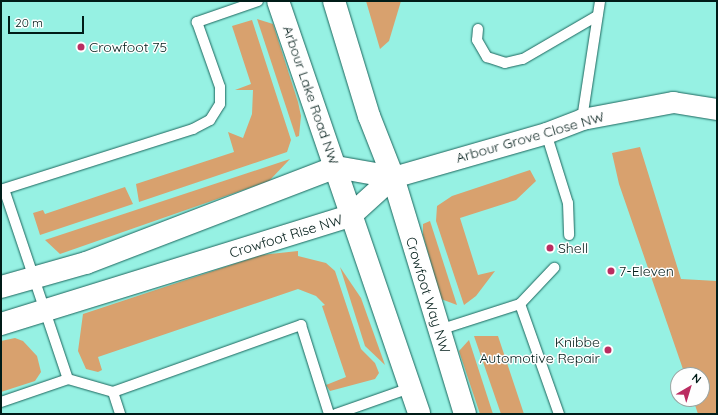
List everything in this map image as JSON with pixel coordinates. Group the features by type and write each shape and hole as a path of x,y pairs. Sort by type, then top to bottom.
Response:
{"street":[{"name":"Arbour Lake Road NW","path":"278,1 336,166 344,190 350,216"},
{"path":"334,1 370,116 392,177"},
{"name":"Arbour Grove Close NW","path":"392,177 546,133 582,119 673,102 717,109"},
{"path":"1,287 86,263 336,166 392,177"},
{"name":"Crowfoot Rise NW","path":"1,324 350,216 392,177"},
{"name":"Crowfoot Way NW","path":"392,177 465,414"},
{"path":"350,216 419,414"}],"lane":[{"path":"68,379 44,311 35,278 3,184 193,128 210,120 220,104 220,87 198,22 258,1"},
{"path":"582,119 600,1"},
{"path":"478,29 477,40 487,56 505,63 523,59 597,16"},
{"path":"546,133 568,203 569,235"},
{"path":"439,330 520,304 554,268"},
{"path":"520,304 559,414"},
{"path":"1,402 68,379 113,392 301,324 329,414"},
{"path":"340,413 410,388"},
{"path":"113,392 120,414"}],"shaded area":[{"path":"366,1 401,1 389,41 380,49"},
{"path":"257,19 273,24 298,102 301,116 299,136 296,137"},
{"path":"252,20 291,140 287,152 139,202 136,184 234,152 228,132 243,138 252,114 253,90 235,90 251,84 232,26"},
{"path":"640,147 681,279 717,281 717,414 698,414 696,407 710,407 710,367 682,367 619,184 612,153"},
{"path":"290,159 269,181 60,254 45,240"},
{"path":"530,170 536,181 516,200 460,218 478,275 495,271 476,296 464,305 436,221 437,206 452,196"},
{"path":"125,187 133,204 40,235 33,213 43,210 45,214"},
{"path":"430,221 457,305 441,299 423,235 423,224"},
{"path":"298,251 298,256 326,263 335,271 361,349 375,363 379,373 375,379 330,391 326,385 346,377 322,306 325,305 316,296 298,289 98,357 102,370 98,372 86,369 78,351 83,314 261,255"},
{"path":"340,267 361,298 385,365 365,346"},
{"path":"474,336 498,336 524,414 501,414"},
{"path":"15,338 23,341 37,356 41,372 35,381 1,392 1,341"},
{"path":"469,340 493,414 480,414 459,351"}],"place":[{"name":"Crowfoot 75","path":"81,47"},
{"name":"Shell","path":"550,248"},
{"name":"7-Eleven","path":"611,271"},
{"name":"Knibbe Automotive Repair","path":"608,350"}]}
